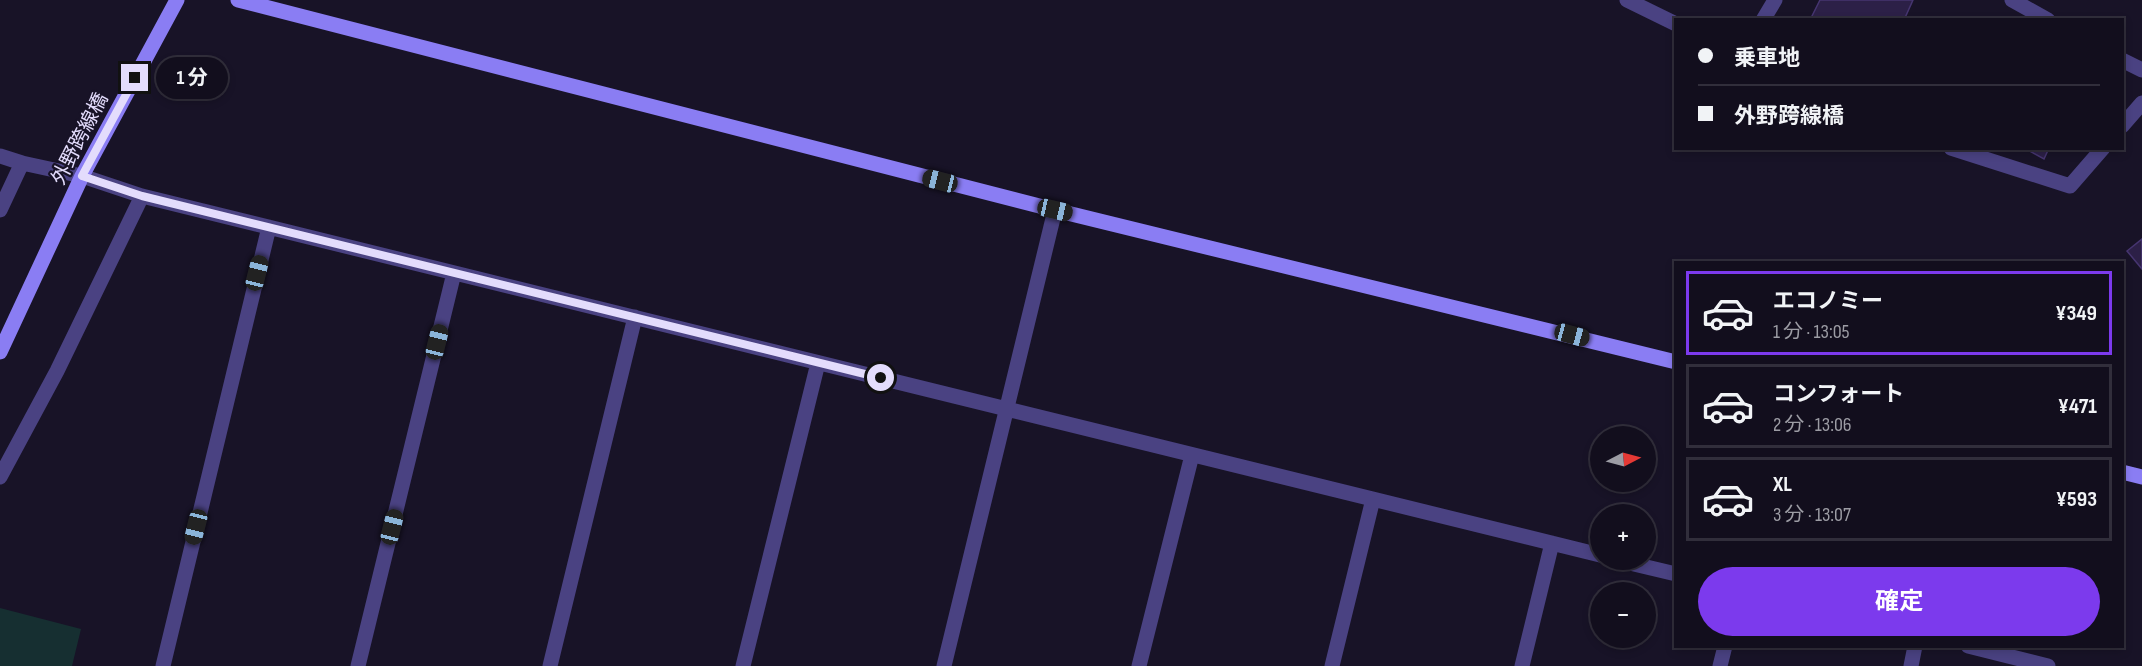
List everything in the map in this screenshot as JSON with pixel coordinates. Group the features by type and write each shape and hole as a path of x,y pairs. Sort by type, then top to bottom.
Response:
{"street":[{"name":"外野跨線橋","path":"0,352 82,176 177,0"},
{"path":"238,0 1055,210 1674,362"},
{"path":"1627,0 1674,23"},
{"path":"1764,18 1774,0"},
{"path":"2012,0 2044,18"},
{"path":"2124,61 2142,70"},
{"path":"2124,124 2142,103"},
{"path":"1957,150 2070,186 2101,150"},
{"path":"0,156 82,176 142,196 1590,552"},
{"path":"0,210 22,163"},
{"path":"0,477 57,371 142,196"},
{"path":"944,666 1055,210"},
{"path":"163,666 268,227"},
{"path":"358,666 454,273"},
{"path":"550,666 634,317"},
{"path":"743,666 818,363"},
{"path":"1139,666 1192,455"},
{"path":"2124,472 2142,477"},
{"path":"1332,666 1373,500"},
{"path":"1522,666 1552,543"},
{"path":"1656,569 1674,574"},
{"path":"1720,666 1724,648"},
{"path":"1911,666 1915,648"},
{"path":"1976,648 2048,666"}],"green space":[{"path":"0,608 81,629 72,666 0,666"}],"building":[{"path":"1820,0 1913,0 1905,18 1811,18"},
{"path":"2028,150 2048,150 2044,159"},
{"path":"2142,239 2142,269 2127,251"}],"route":[{"path":"135,78 82,176 142,196 881,378"}]}
